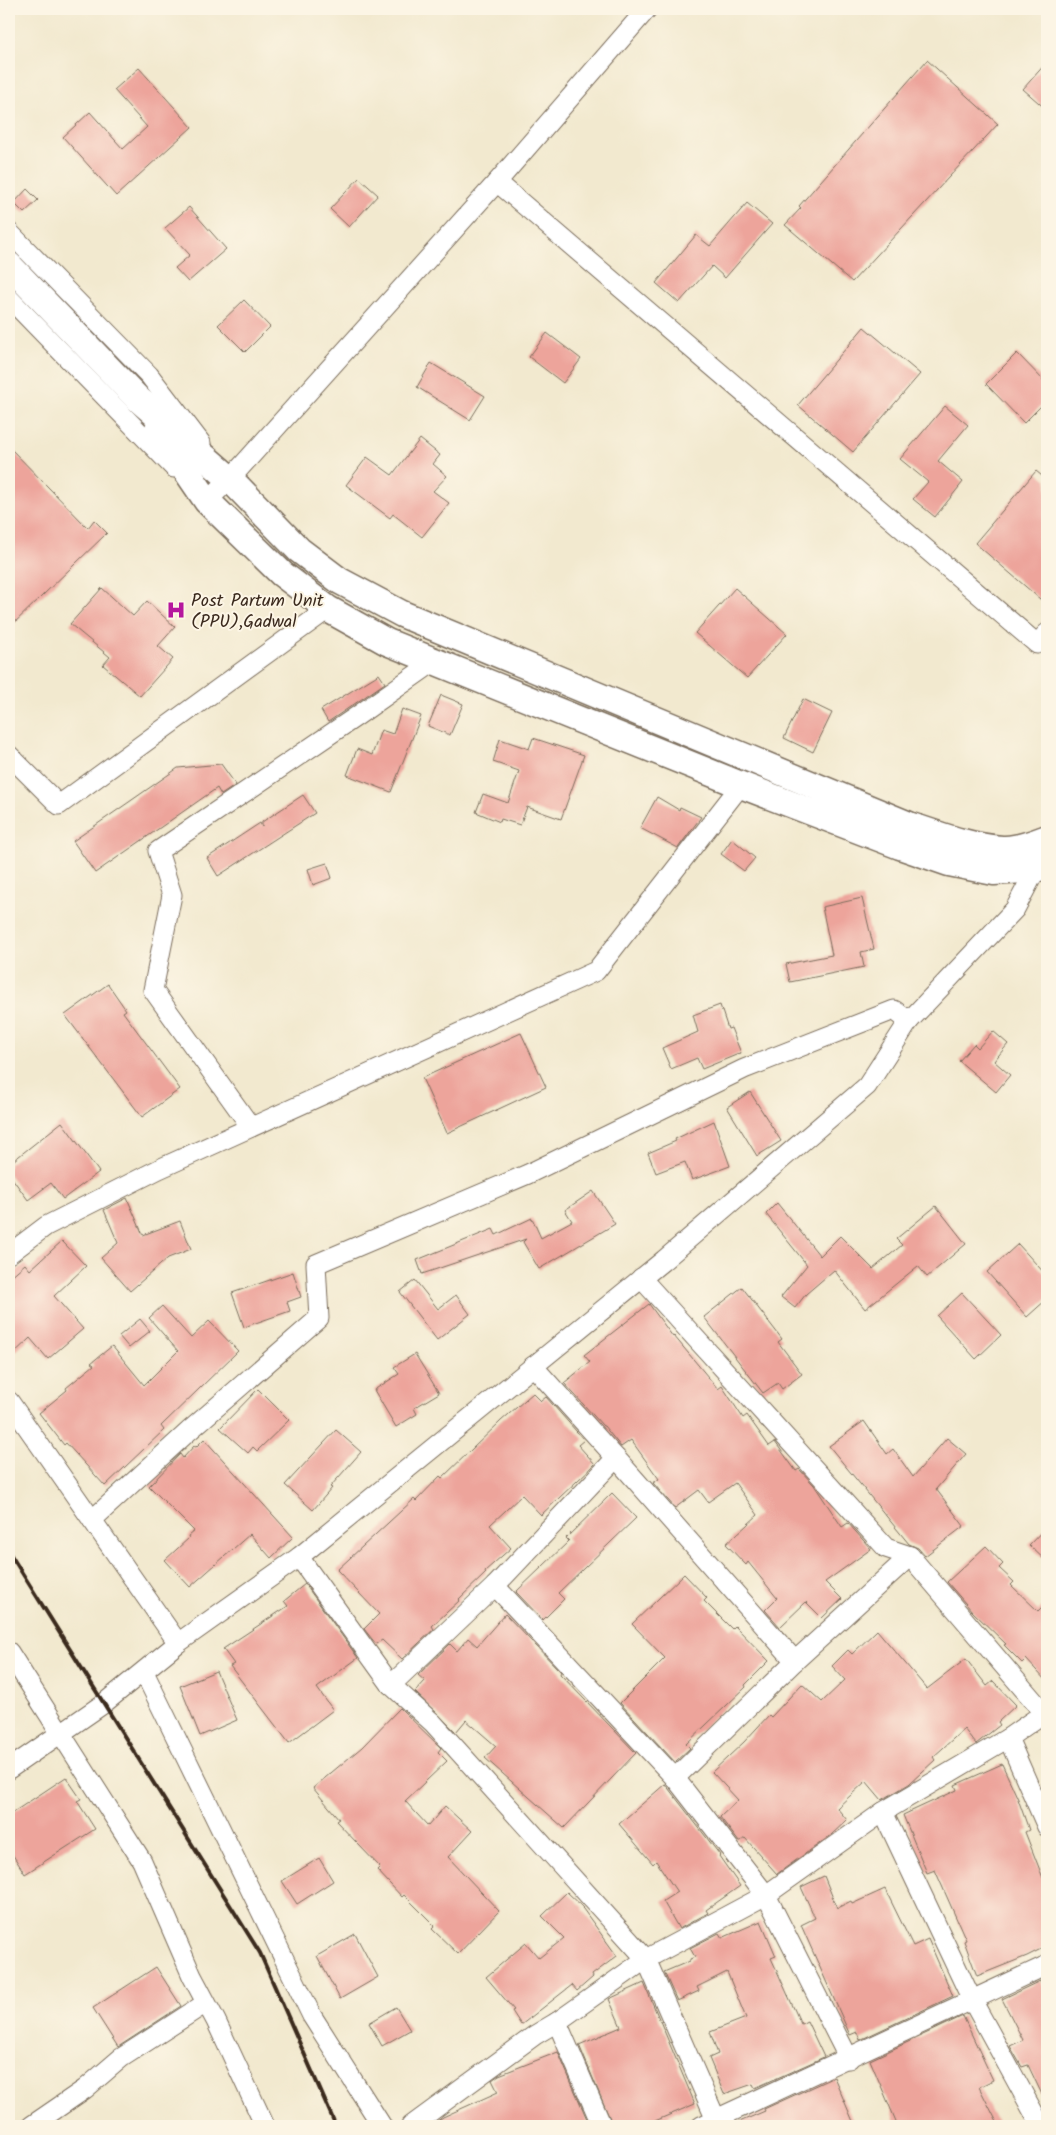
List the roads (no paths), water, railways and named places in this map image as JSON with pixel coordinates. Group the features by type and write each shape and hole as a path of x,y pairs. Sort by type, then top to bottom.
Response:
{"main road":[{"path":"9,266 137,398 230,479 299,550 340,582 402,614 909,825 958,841 1041,853"},
{"path":"137,398 207,501 282,574 328,609 387,642 741,785 949,863 994,872 1041,853"}],"street":[{"path":"9,298 207,501 230,479 497,182 647,9"},
{"path":"497,182 1037,644 1047,633"},
{"path":"9,232 148,375 230,479"},
{"path":"9,755 59,805 328,609"},
{"path":"251,1127 153,990 172,895 158,850 358,716 435,661"},
{"path":"9,1254 46,1226 159,1169 596,971 741,785"},
{"path":"9,1769 103,1704 178,1643 299,1557 641,1278 866,1086 909,1021 1014,909 1041,853"},
{"path":"92,1520 319,1318 316,1264 528,1174 744,1069 894,1010 909,1021"},
{"path":"411,2126 535,2034 557,2022 646,1959 766,1895 883,1812 1008,1738 1046,1712 910,1556 886,1548 641,1278"},
{"path":"533,1366 795,1661"},
{"path":"9,1401 178,1643"},
{"path":"391,1685 495,1586 616,1458"},
{"path":"675,1778 795,1661 910,1556"},
{"path":"299,1557 391,1685 434,1722 646,1959 712,2124 1047,1965"},
{"path":"495,1586 675,1778 766,1895 849,2058"},
{"path":"9,1652 142,1861 192,1976 266,2126"},
{"path":"144,1672 312,2016 382,2126"},
{"path":"1008,1738 1045,1816"},
{"path":"883,1812 972,2000 1041,2117"},
{"path":"31,2126 84,2089 121,2058 206,2003"},
{"path":"557,2022 602,2126"}],"railway":[{"path":"9,1552 260,1953 336,2126"}],"place":[{"name":"Post Partum Unit (PPU),Gadwal","path":"176,610"}]}
